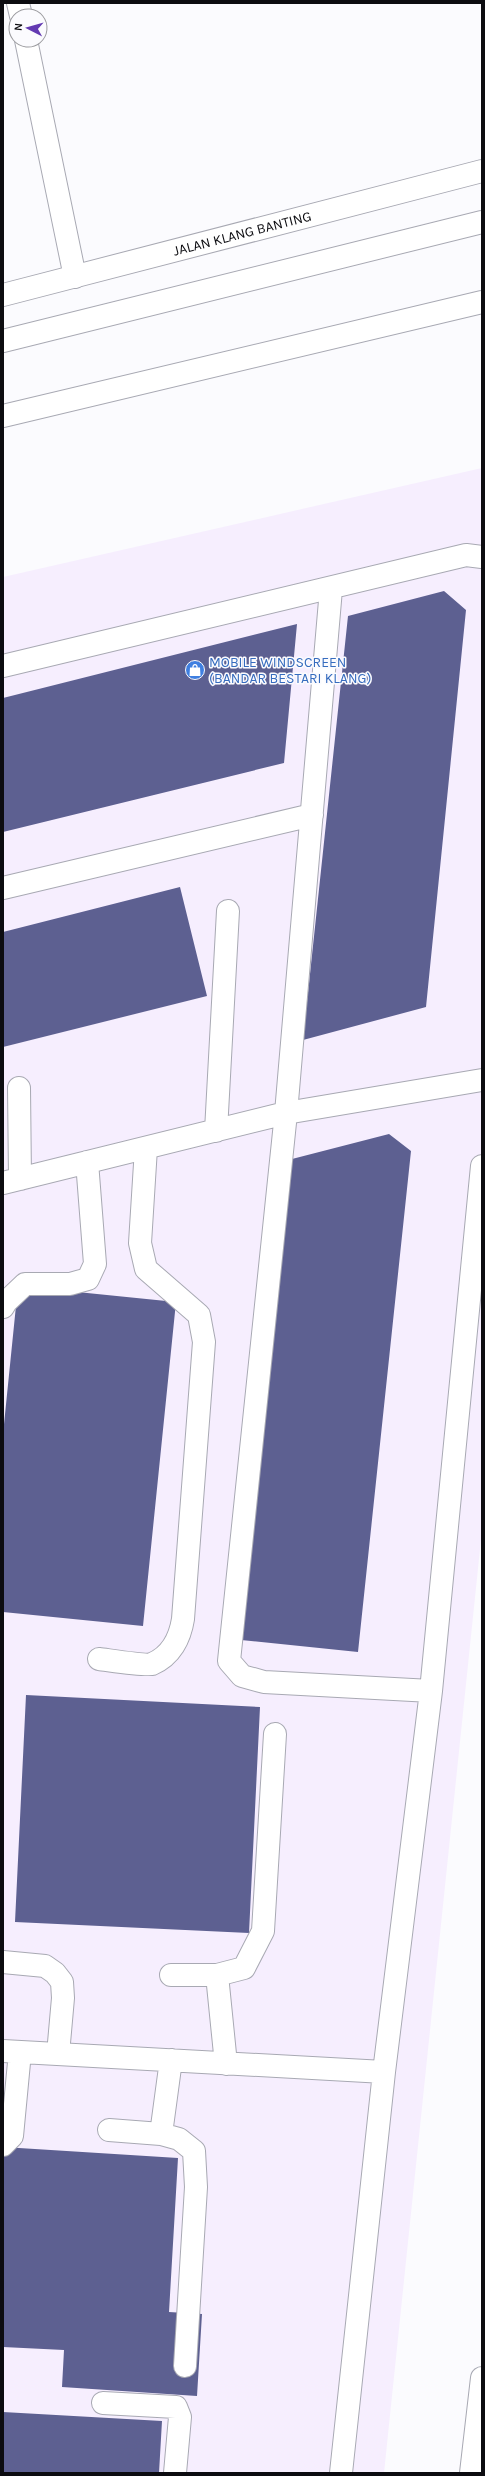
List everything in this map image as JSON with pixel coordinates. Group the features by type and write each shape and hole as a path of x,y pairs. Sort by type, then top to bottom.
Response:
{"main road":[{"path":"28,48 75,277"},
{"name":"JALAN KLANG BANTING","path":"3,295 482,171"},
{"path":"3,341 482,222"},
{"path":"3,416 482,302"},
{"path":"3,666 331,589 466,555 482,557"},
{"path":"331,589 286,1113 229,1661 242,1676 264,1682 430,1691"},
{"path":"3,888 312,815"},
{"path":"216,1131 228,911"},
{"path":"19,1088 12,1181 286,1113 482,1080"},
{"path":"99,1659 151,1664 166,1654 180,1637 183,1620 204,1342 199,1315 146,1269 140,1243 146,1148"},
{"path":"3,1307 6,1302 25,1284 70,1284 88,1279 95,1264 87,1162"},
{"path":"341,2473 384,2072 430,1691 482,1166"},
{"path":"171,1975 217,1975 244,1968 263,1931 275,1734"},
{"path":"3,1962 44,1966 55,1973 62,1982 63,1998 58,2054"},
{"path":"217,1975 226,2064"},
{"path":"3,2145 12,2136 11,2051 384,2072"},
{"path":"161,2134 171,2060"},
{"path":"109,2130 161,2134 179,2139 194,2151 196,2187 185,2366"},
{"path":"471,2473 482,2378"},
{"path":"103,2403 176,2407 180,2417 175,2473"}],"shaded area":[{"path":"482,468 482,1530 384,2473 3,2473 3,577"}],"building":[{"path":"444,591 466,610 426,1007 303,1040 348,616"},
{"path":"297,624 284,763 3,832 3,698"},
{"path":"180,887 207,996 3,1047 3,932"},
{"path":"389,1134 411,1151 358,1652 241,1640 292,1159"},
{"path":"18,1286 176,1302 143,1626 3,1612 3,1434"},
{"path":"26,1695 260,1707 249,1933 15,1922"},
{"path":"3,2147 178,2158 169,2312 202,2314 197,2396 62,2387 64,2350 3,2347"},
{"path":"3,2412 162,2421 159,2473 3,2473"}],"place":[{"name":"MOBILE WINDSCREEN (BANDAR BESTARI KLANG)","path":"195,670"}]}
